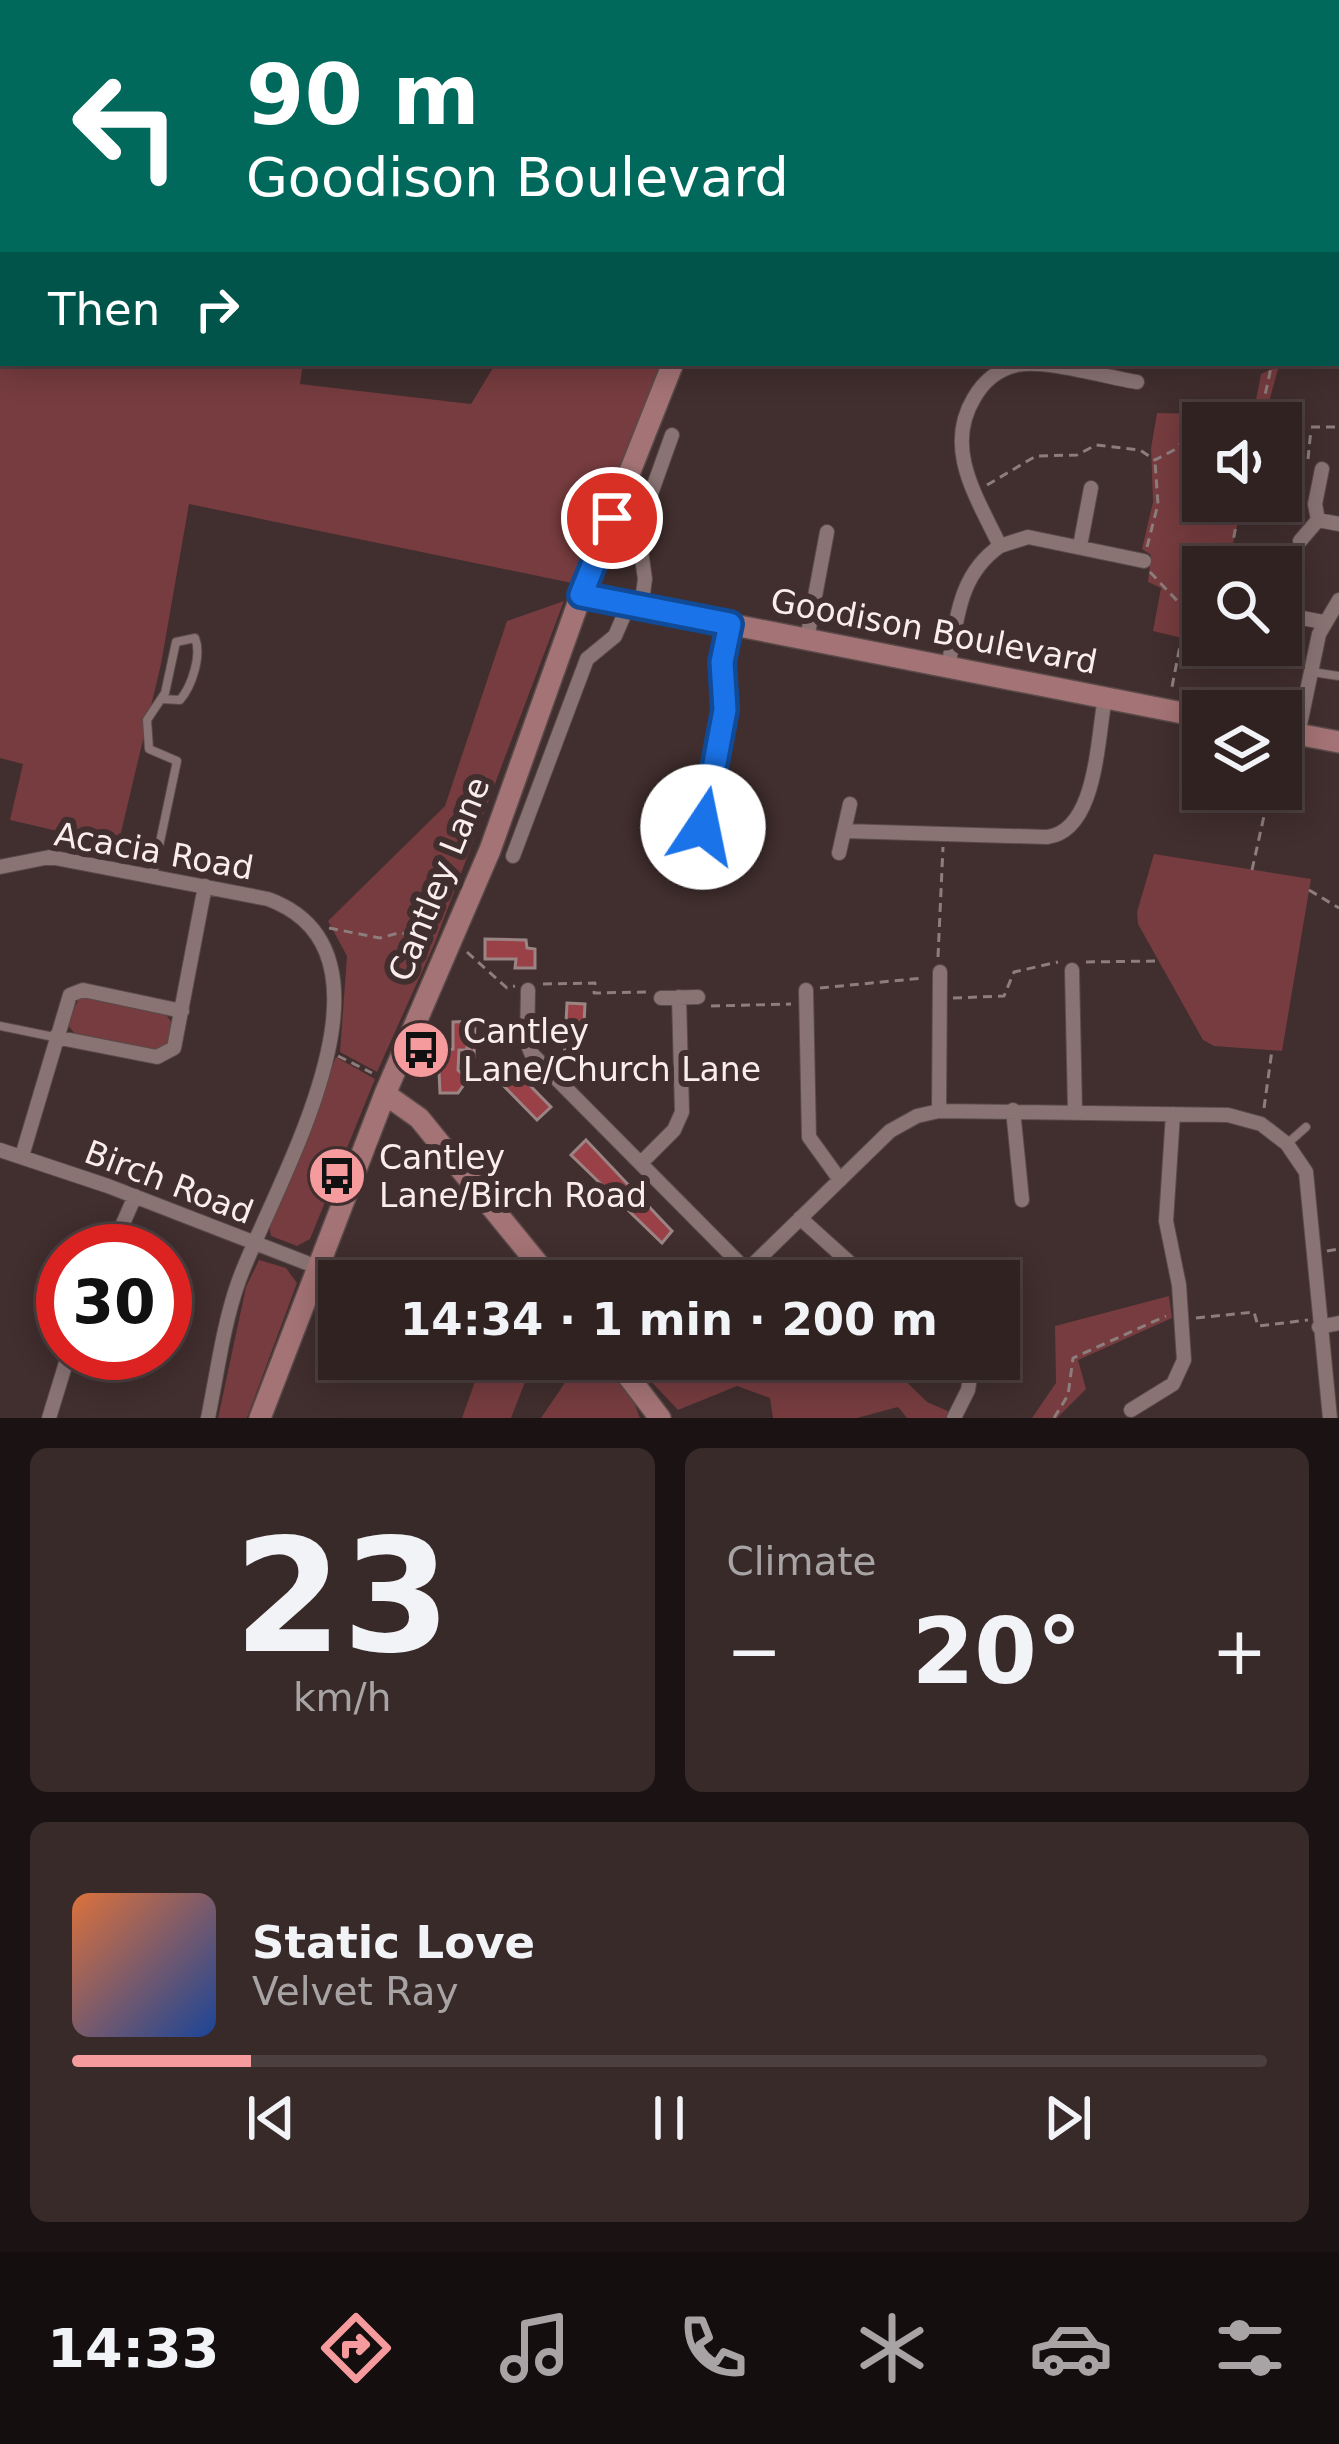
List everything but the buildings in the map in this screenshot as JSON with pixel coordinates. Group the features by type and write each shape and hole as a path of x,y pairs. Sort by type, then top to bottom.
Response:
{"main road":[{"name":"Cantley Lane","path":"260,1418 388,1089 490,850 581,595 672,366"},
{"name":"Goodison Boulevard","path":"581,595 1182,712"},
{"path":"1302,735 1339,742"},
{"path":"388,1089 419,1118 535,1260"},
{"path":"633,1381 660,1418"}],"street":[{"path":"1000,546 964,470 960,433 966,412 990,378 1021,366"},
{"path":"1044,366 1137,382"},
{"path":"634,607 645,579 638,530 672,435"},
{"path":"1318,520 1315,503 1322,469"},
{"path":"1080,546 1091,488"},
{"path":"1318,520 1339,524"},
{"path":"1300,541 1318,520"},
{"path":"807,639 827,532"},
{"path":"948,668 967,578 979,560 1000,546 1028,537 1144,561"},
{"path":"1302,698 1323,622 1339,600"},
{"name":"Cantley Lane","path":"513,856 587,659 615,636 634,607"},
{"path":"1302,618 1323,622"},
{"path":"696,866 725,710 722,662 730,624"},
{"path":"844,831 1047,837 1077,824 1084,811 1105,698"},
{"path":"838,853 850,804"},
{"name":"Acacia Road","path":"0,867 50,857 205,886 284,904 310,927"},
{"path":"678,869 722,862"},
{"path":"55,1037 157,1057 174,1048 205,886"},
{"path":"208,1418 236,1288 331,1053 338,1011 336,980 310,927"},
{"path":"1072,970 1075,1110"},
{"path":"939,1111 940,972"},
{"path":"528,987 531,1053 642,1162 728,1260"},
{"path":"22,1156 66,1003 77,991 182,1011"},
{"path":"807,996 809,1137 840,1180"},
{"path":"642,1162 674,1130 682,1112 680,997"},
{"path":"662,998 698,997"},
{"path":"1013,1110 1022,1200"},
{"path":"758,1260 901,1123 939,1111 1228,1115 1262,1124 1287,1144 1306,1172 1330,1418"},
{"path":"1131,1410 1163,1393 1180,1374 1184,1360 1182,1314 1166,1221 1173,1114"},
{"name":"Birch Road","path":"0,1150 317,1267"},
{"path":"123,1224 135,1196"},
{"path":"800,1218 847,1260"},
{"path":"1319,1323 1339,1323"},
{"path":"49,1418 60,1380"},
{"path":"954,1418 970,1380"}],"lane":[{"path":"153,876 177,761 147,744 147,720 162,699 176,642 195,638 198,645 190,687 180,700 162,699"},
{"path":"1311,672 1339,676"},
{"path":"0,1026 55,1037"},
{"path":"1287,1144 1306,1127"}],"path":[{"path":"1264,402 1271,366"},
{"path":"1302,428 1339,427"},
{"path":"1311,428 1305,458 1322,469"},
{"path":"1155,460 1182,443"},
{"path":"975,492 1036,456 1077,455 1096,445 1140,450 1155,460"},
{"path":"1155,460 1158,504 1144,561 1154,580 1182,606"},
{"path":"1167,710 1182,635"},
{"path":"1252,870 1265,810"},
{"path":"698,997 696,1006 932,978 940,972 943,834"},
{"path":"1309,890 1339,908"},
{"path":"310,927 380,938 422,934 452,940 507,988 595,983 594,993 654,992 662,998"},
{"path":"940,999 1004,996 1014,972 1053,962 1157,961"},
{"path":"1262,1124 1272,1050"},
{"path":"331,1053 388,1089"},
{"path":"1054,1418 1068,1395 1073,1358 1182,1314 1254,1312 1258,1326 1319,1323"}],"shaded area":[{"path":"0,366 303,366 300,384 471,404 494,366 669,366 572,583 189,504 161,664 118,845 10,820 23,764 0,758"},
{"path":"1279,366 1269,402 1256,402 1261,374"},
{"path":"1157,413 1182,414 1182,522 1238,522 1232,546 1182,546 1182,638 1153,631 1161,588 1148,582 1151,555 1142,549 1153,502 1151,448"},
{"path":"564,601 434,945 377,1072 340,1052 347,956 328,921 445,806 507,621"},
{"path":"1154,854 1311,879 1282,1051 1214,1046 1203,1040 1138,924 1137,912"},
{"path":"80,997 165,1013 172,1023 167,1043 156,1050 76,1035 66,1023"},
{"path":"336,1057 375,1079 310,1239 297,1246 271,1236 269,1225"},
{"path":"259,1260 286,1268 297,1283 247,1418 218,1418 246,1287"},
{"path":"1169,1296 1172,1318 1078,1360 1086,1389 1057,1418 1032,1418 1056,1383 1055,1326"},
{"path":"476,1380 526,1380 511,1418 462,1418"},
{"path":"567,1380 616,1380 632,1397 640,1418 541,1418"},
{"path":"650,1380 904,1380 927,1402 950,1412 946,1418 907,1418 898,1407 857,1418 773,1418 770,1398 737,1386 678,1410"}],"place":[{"name":"Cantley Lane/Church Lane","path":"421,1050"},
{"name":"Cantley Lane/Birch Road","path":"337,1176"}],"route":[{"path":"612,518 581,595 730,624 722,662 725,710 703,827"}]}
